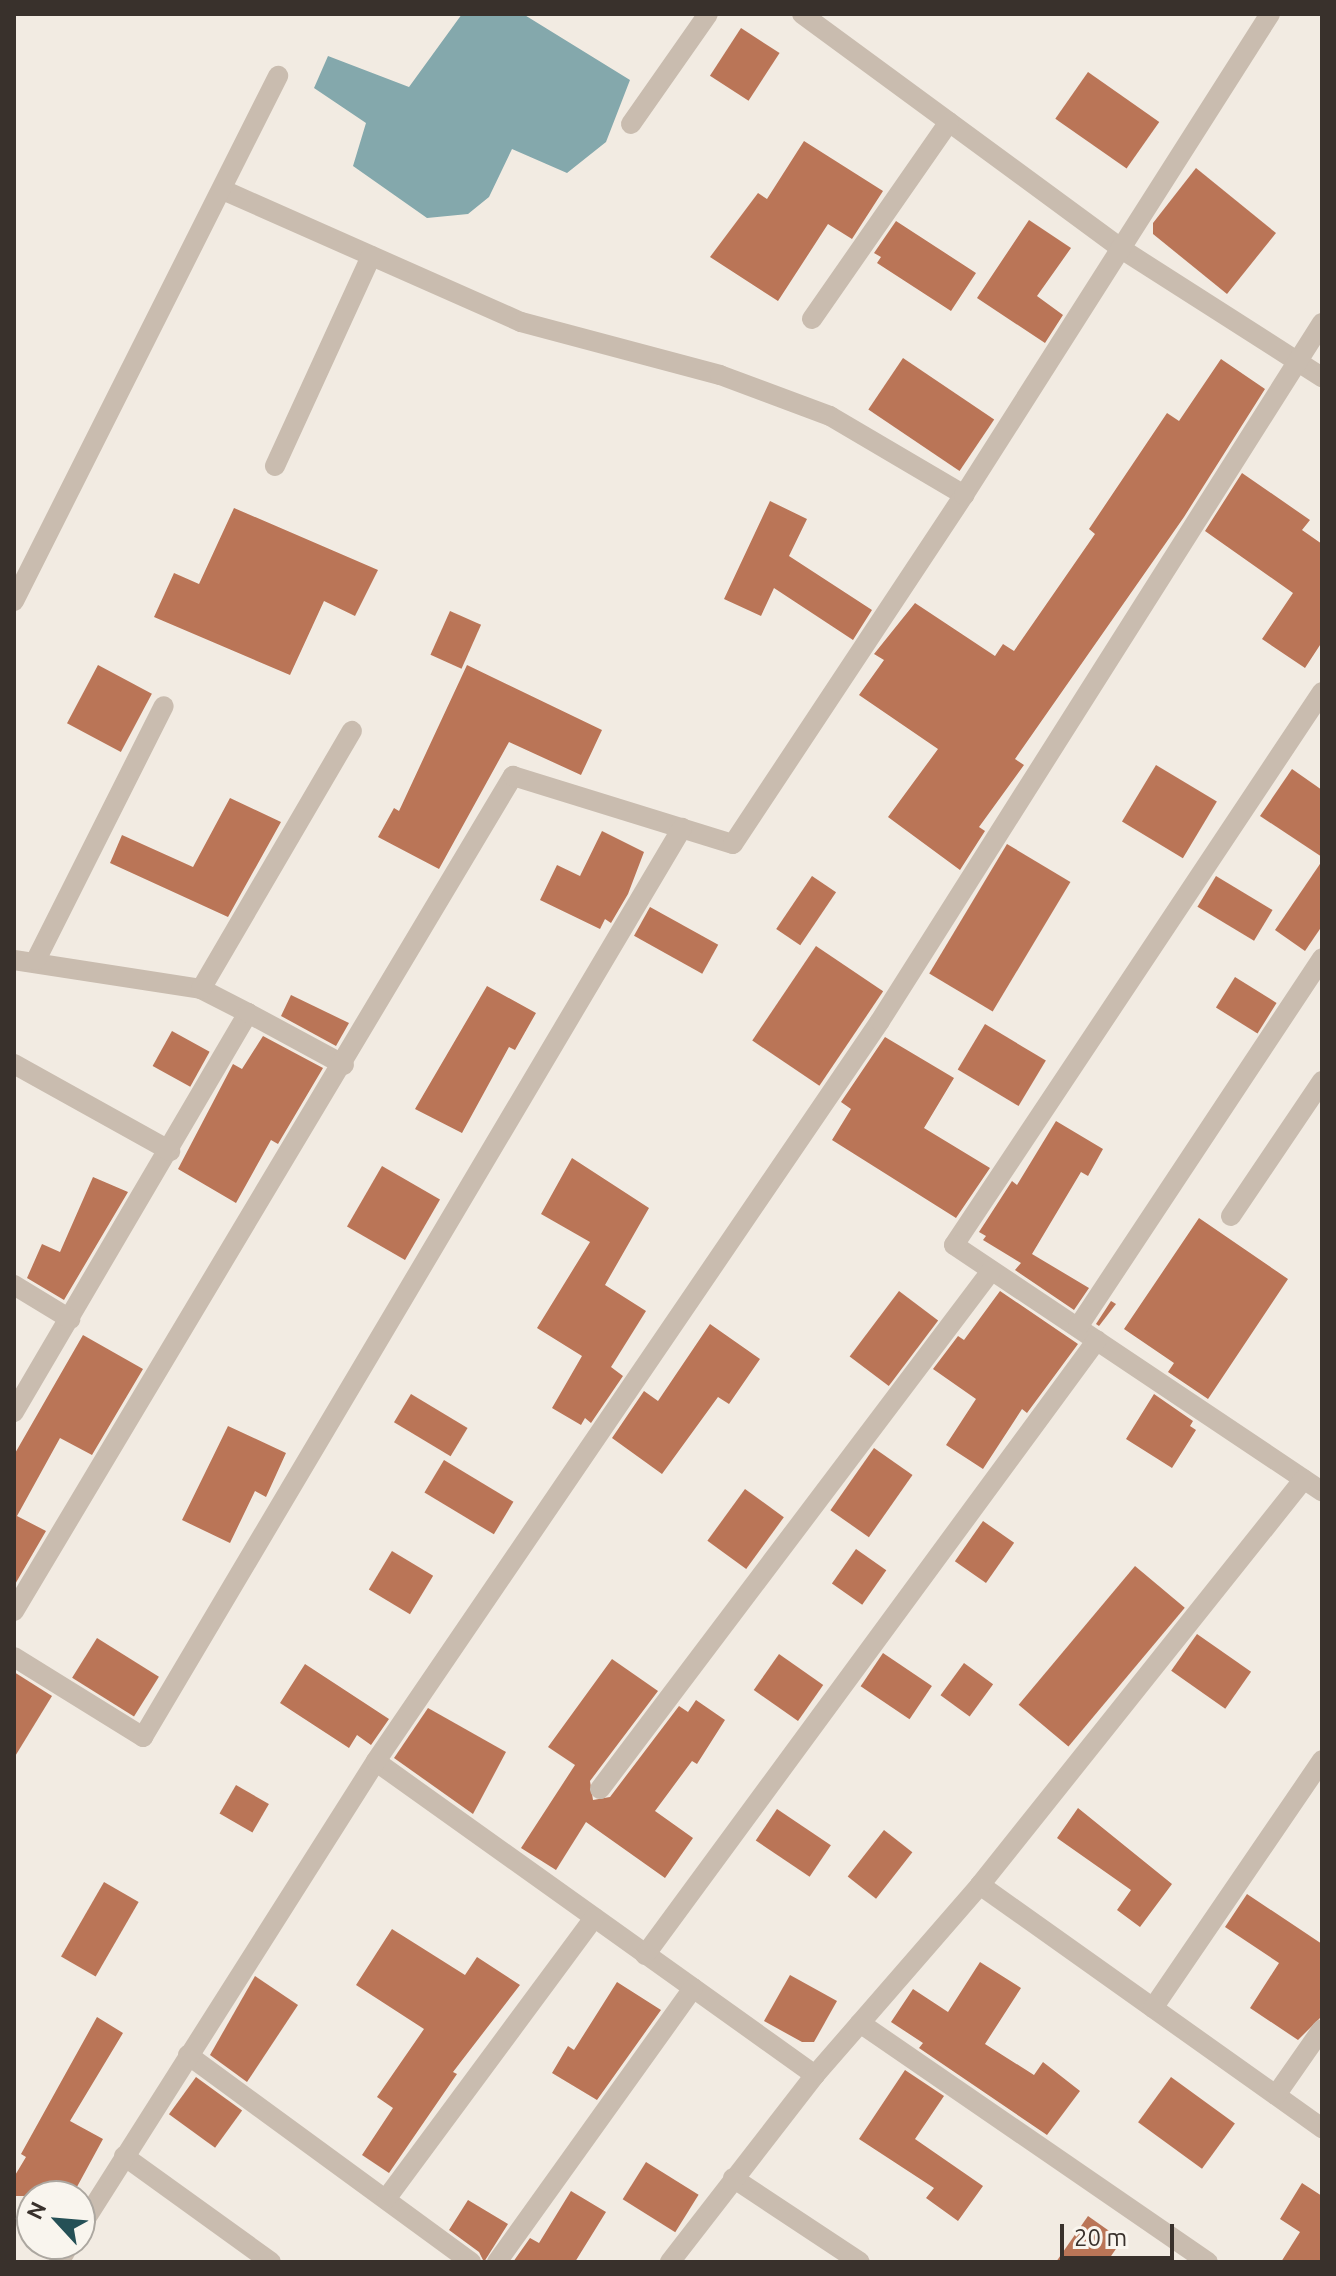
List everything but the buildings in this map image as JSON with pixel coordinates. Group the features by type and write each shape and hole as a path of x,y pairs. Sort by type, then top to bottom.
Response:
{"street":[{"path":"631,124 708,14"},
{"path":"802,14 1120,248 1322,377"},
{"path":"14,1611 344,1065 513,776 733,844 964,495 1270,14"},
{"path":"14,601 278,76"},
{"path":"812,319 949,122"},
{"path":"223,190 521,322 720,375 830,416 964,495"},
{"path":"275,466 371,256"},
{"path":"96,2202 378,1763 880,1021 1322,323"},
{"path":"1322,692 954,1245 1322,1491"},
{"path":"36,960 164,706"},
{"path":"201,989 352,731"},
{"path":"14,1657 143,1737 682,828"},
{"path":"1078,1327 1322,958"},
{"path":"14,960 36,960 201,989 344,1065"},
{"path":"14,1412 170,1151 248,1013"},
{"path":"14,1064 170,1151"},
{"path":"1231,1216 1322,1081"},
{"path":"600,1789 991,1271"},
{"path":"14,1285 70,1319"},
{"path":"645,1955 1097,1340"},
{"path":"670,2262 815,2075 980,1885 1304,1479"},
{"path":"1153,2008 1322,1760"},
{"path":"378,1763 815,2075"},
{"path":"980,1885 1322,2128"},
{"path":"386,2199 594,1918"},
{"path":"497,2262 693,1988"},
{"path":"860,2023 1208,2262"},
{"path":"1276,2095 1322,2029"},
{"path":"188,2055 471,2262"},
{"path":"124,2156 271,2262"},
{"path":"733,2178 860,2262"}],"water":[{"path":"462,14 523,14 630,80 606,142 567,173 512,149 489,197 468,214 427,218 353,166 366,123 314,88 328,56 409,87"}]}
